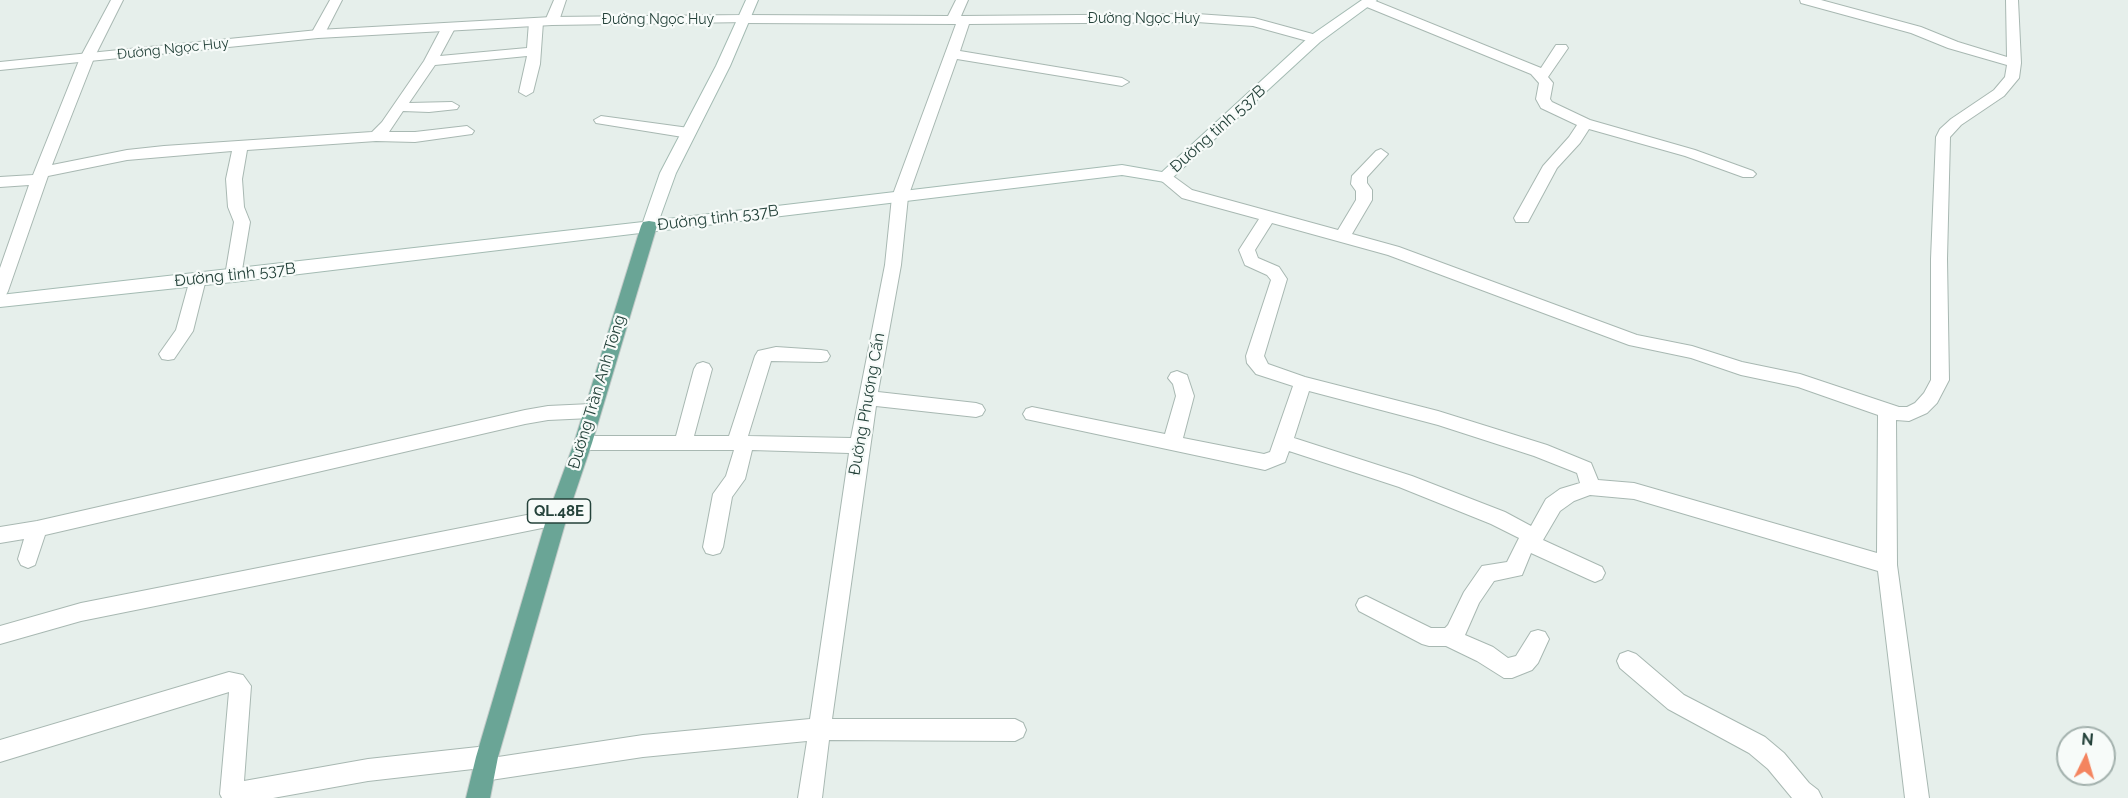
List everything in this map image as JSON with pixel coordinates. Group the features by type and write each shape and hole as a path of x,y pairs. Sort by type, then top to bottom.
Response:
{"main road":[{"name":"Đường Trần Anh Tông","path":"478,798 485,764 557,517 583,442 649,226"}],"street":[{"path":"0,291 40,175 87,58 117,0"},
{"path":"318,34 336,0"},
{"path":"552,21 560,0"},
{"name":"Đường Trần Anh Tông","path":"649,226 668,173 752,0"},
{"name":"Đường Phương Cấn","path":"810,798 859,446 892,265 900,197 952,54 962,0"},
{"path":"1806,0 1916,30 2014,63"},
{"path":"1165,177 1186,194 1393,250 1635,341 1685,350 1741,368 1800,381 1846,399 1899,414 1909,414 1921,408 1931,398 1940,380 1941,150 1945,132 2006,87 2012,78 2014,63 2012,0"},
{"path":"1369,1 1536,71 1546,83 1543,99 1546,105 1585,123 1690,153 1748,174"},
{"name":"Đường tỉnh 537B","path":"0,301 232,276 1122,170 1165,177 1315,39 1369,1"},
{"name":"Đường Ngọc Huy","path":"0,66 318,34 552,21 1197,18 1254,22 1315,39"},
{"path":"526,92 533,64 536,22"},
{"path":"376,136 400,107 431,61 448,28"},
{"path":"1542,76 1561,48"},
{"path":"431,61 516,51 533,52"},
{"path":"952,54 1122,82"},
{"path":"400,107 452,106"},
{"path":"601,120 689,133"},
{"path":"1522,218 1551,166 1575,140 1585,123"},
{"path":"0,182 127,155 376,136 416,137 467,131"},
{"path":"232,276 242,222 236,207 234,179 241,145"},
{"path":"1343,236 1364,200 1364,190 1359,184 1360,176 1381,154"},
{"path":"1268,217 1247,250 1251,261 1273,271 1280,283 1255,359 1262,369 1303,383 1438,418 1540,450 1584,468 1590,488"},
{"path":"168,354 184,331 198,279"},
{"path":"712,547 723,494 735,479 740,443 764,356 776,352 821,356"},
{"path":"683,443 703,369"},
{"path":"1172,443 1185,396 1181,380 1177,378"},
{"path":"1032,414 1265,462 1278,458 1303,383"},
{"path":"867,398 976,410"},
{"path":"1887,410 1887,565 1917,798"},
{"path":"0,535 37,529 500,422 548,413 591,411"},
{"path":"583,442 859,446"},
{"path":"1283,442 1405,481 1498,518 1530,539 1595,573"},
{"path":"1448,637 1456,632 1472,598 1490,572 1515,569 1530,539 1539,531 1553,505 1567,495 1590,488 1634,491 1887,565"},
{"path":"0,635 81,612 557,517"},
{"path":"27,559 37,529"},
{"path":"1365,605 1430,637 1448,637 1485,654 1504,668 1524,663 1530,657 1538,639"},
{"path":"1628,661 1676,702 1757,745 1776,761 1801,791 1810,798"},
{"path":"0,751 229,682 236,682 240,686 225,796 368,770 485,764 819,729 1015,730"}]}
